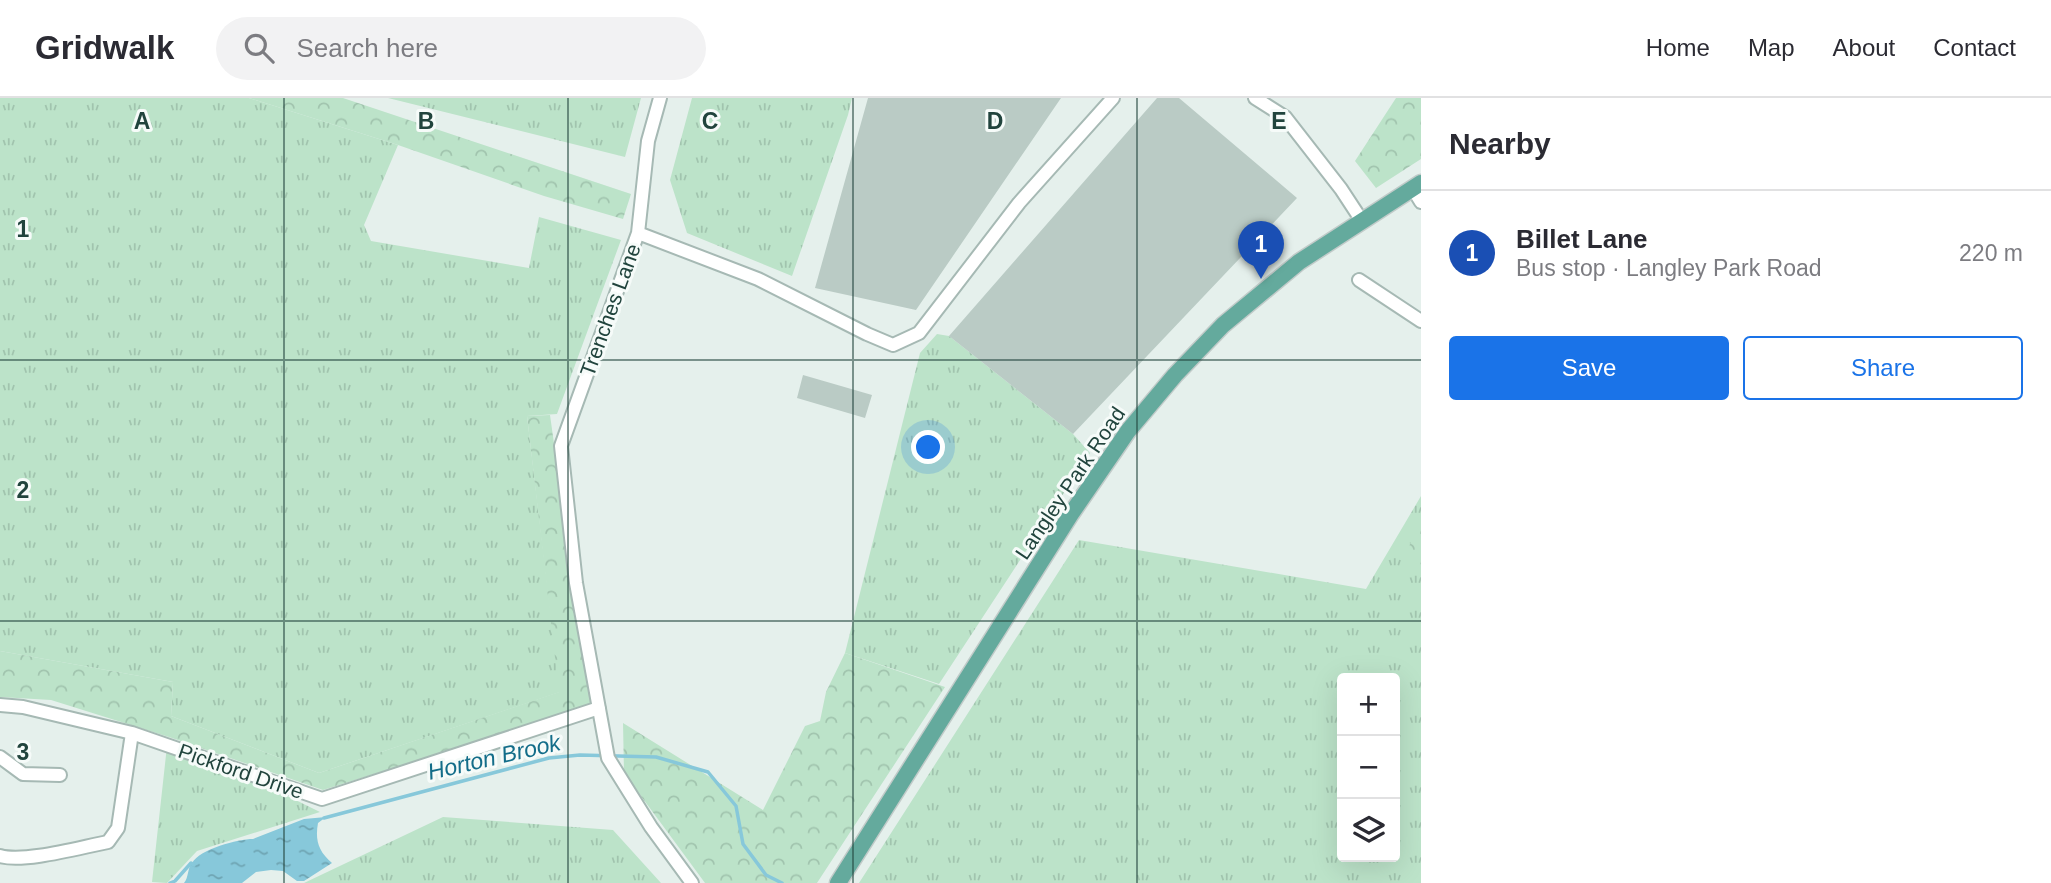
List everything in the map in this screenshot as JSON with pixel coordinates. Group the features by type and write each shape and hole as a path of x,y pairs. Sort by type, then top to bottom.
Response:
{"main road":[{"name":"Langley Park Road","path":"838,883 1071,514 1128,431 1175,374 1223,325 1299,262 1362,220 1418,191"}],"street":[{"path":"638,233 648,141 660,98"},
{"name":"Trenches Lane","path":"692,883 651,827 608,755 576,583 561,446 638,233 758,279 893,345 919,333 1019,203 1113,98"},
{"path":"1255,98 1285,117 1362,220"},
{"path":"1359,280 1421,321"},
{"name":"Pickford Drive","path":"0,705 23,707 132,733 322,799 599,708"},
{"path":"0,856 9,858 58,852 108,842 118,828 132,733"},
{"path":"0,757 23,774 60,775"}],"green space":[{"path":"0,98 249,98 398,145 364,225 371,241 529,268 539,217 621,240 557,414 527,416 560,692 319,773 171,716 173,682 0,651"},
{"path":"249,98 343,98 631,194 623,219 544,196 398,145"},
{"path":"388,98 641,98 625,157"},
{"path":"692,98 852,98 792,276 687,233 670,180"},
{"path":"1396,98 1421,98 1421,159 1376,188 1355,161"},
{"path":"937,334 949,336 1073,434 1090,453 939,684 845,653 920,353"},
{"path":"550,415 591,706 323,790 51,700 0,697 0,651 173,682 171,716 319,773 559,692 527,416"},
{"path":"1421,496 1421,883 859,883 1079,540 1366,589"},
{"path":"1421,518 1421,564 1397,575"},
{"path":"845,653 945,687 817,883 705,883 624,773 623,723 763,810 805,726 820,721 826,692"},
{"path":"167,746 269,787 320,812 197,851 167,883 152,882"},
{"path":"443,817 613,830 661,883 304,883"}],"water":[{"path":"326,817 318,823 317,840 323,854 332,863 304,881 297,881 283,871 271,870 256,872 242,883 184,883 192,863 211,849 253,839 304,819"}],"building":[{"path":"868,98 1061,98 916,310 815,288"},
{"path":"1157,98 1179,98 1297,198 1073,434 949,336"},
{"path":"803,375 872,395 865,418 797,398"}],"waterway":[{"name":"Horton Brook","path":"324,818 549,758 580,755 656,757 708,772 736,806 743,844 766,875 782,883"},
{"name":"Horton Brook","path":"170,883 191,863 194,865"}],"place":[{"name":"Billet Lane","path":"1261,279"}]}
